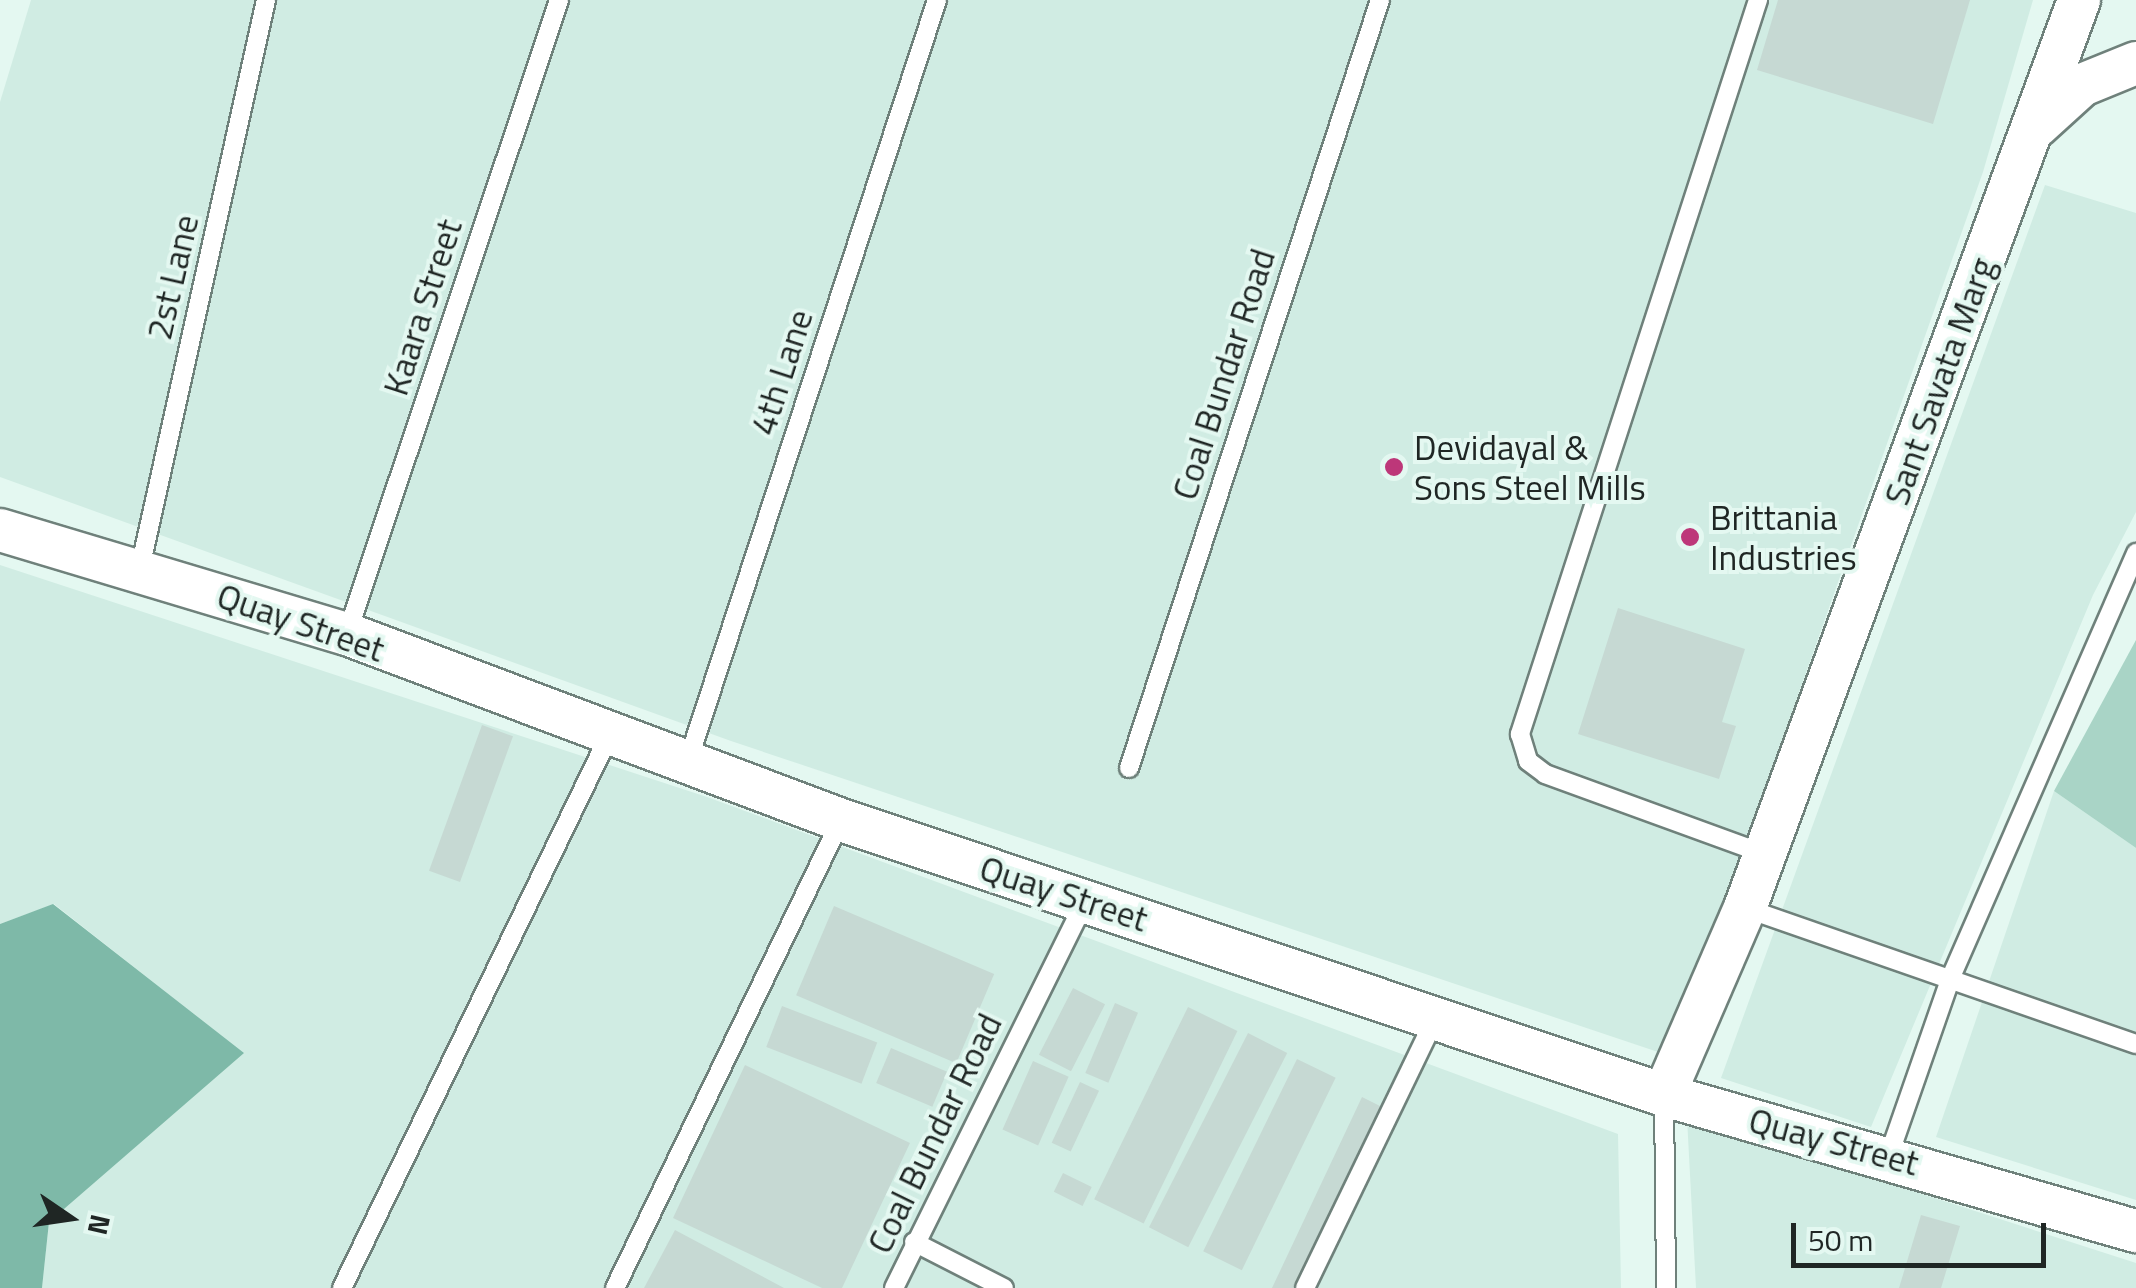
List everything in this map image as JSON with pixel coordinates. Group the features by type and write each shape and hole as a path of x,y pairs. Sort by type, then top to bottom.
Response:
{"street":[{"name":"Sant Savata Marg","path":"1664,1095 1745,908 2079,0"},
{"path":"2031,132 2082,85 2136,63"},
{"name":"Quay Street","path":"0,530 140,568 347,634 608,738 840,820 1664,1095 1889,1155 2136,1231"}],"lane":[{"name":"2st Lane","path":"140,568 266,0"},
{"name":"Kaara Street","path":"347,634 559,0"},
{"name":"4th Lane","path":"687,764 936,0"},
{"name":"Coal Bundar Road","path":"1128,768 1380,0"},
{"path":"1758,0 1520,734 1528,761 1545,774 1765,854"},
{"path":"1889,1155 1951,976 2136,553"},
{"path":"342,1288 608,738"},
{"path":"615,1288 840,820"},
{"name":"Coal Bundar Road","path":"894,1288 1085,900"},
{"path":"1745,908 1951,976 2136,1044"},
{"path":"1305,1288 1435,1019"},
{"path":"1664,1095 1666,1288"},
{"path":"914,1242 1004,1288"}],"shaded area":[{"path":"31,0 2033,0 1983,172 1725,902 1661,1053 731,741 0,477 0,102"},
{"path":"2045,185 2136,213 2136,512 2093,595 1871,1127 1721,1078"},
{"path":"0,565 707,797 1618,1134 1621,1288 42,1288 49,1222 243,1053 54,904 0,924"},
{"path":"2136,640 2136,848 2054,791"},
{"path":"2054,791 2136,848 2136,1200 1936,1137"},
{"path":"53,904 244,1053 49,1222 42,1288 0,1288 0,924"},
{"path":"1687,1118 2136,1263 2136,1288 1696,1288"}],"building":[{"path":"1778,0 1970,0 1933,124 1757,70"},
{"path":"1618,608 1745,649 1722,722 1736,726 1719,779 1578,734"},
{"path":"482,725 513,736 460,882 429,871"},
{"path":"834,906 994,974 956,1063 796,995"},
{"path":"1073,988 1105,1004 1071,1071 1039,1055"},
{"path":"1115,1003 1138,1013 1108,1083 1085,1073"},
{"path":"782,1006 877,1043 861,1084 766,1047"},
{"path":"1188,1007 1237,1031 1144,1223 1094,1199"},
{"path":"1248,1033 1287,1053 1188,1247 1149,1227"},
{"path":"891,1048 947,1072 932,1107 876,1083"},
{"path":"1297,1059 1336,1078 1242,1270 1203,1251"},
{"path":"1033,1061 1069,1077 1038,1145 1002,1130"},
{"path":"745,1065 910,1143 842,1288 822,1288 673,1218"},
{"path":"1080,1082 1099,1091 1071,1152 1052,1143"},
{"path":"1362,1097 1384,1108 1293,1288 1272,1288"},
{"path":"1063,1173 1092,1187 1083,1206 1054,1192"},
{"path":"1921,1215 1960,1226 1941,1288 1899,1288"},
{"path":"675,1230 784,1288 644,1288"}],"place":[{"name":"Devidayal & Sons Steel Mills","path":"1394,467"},
{"name":"Brittania Industries","path":"1690,537"}]}
